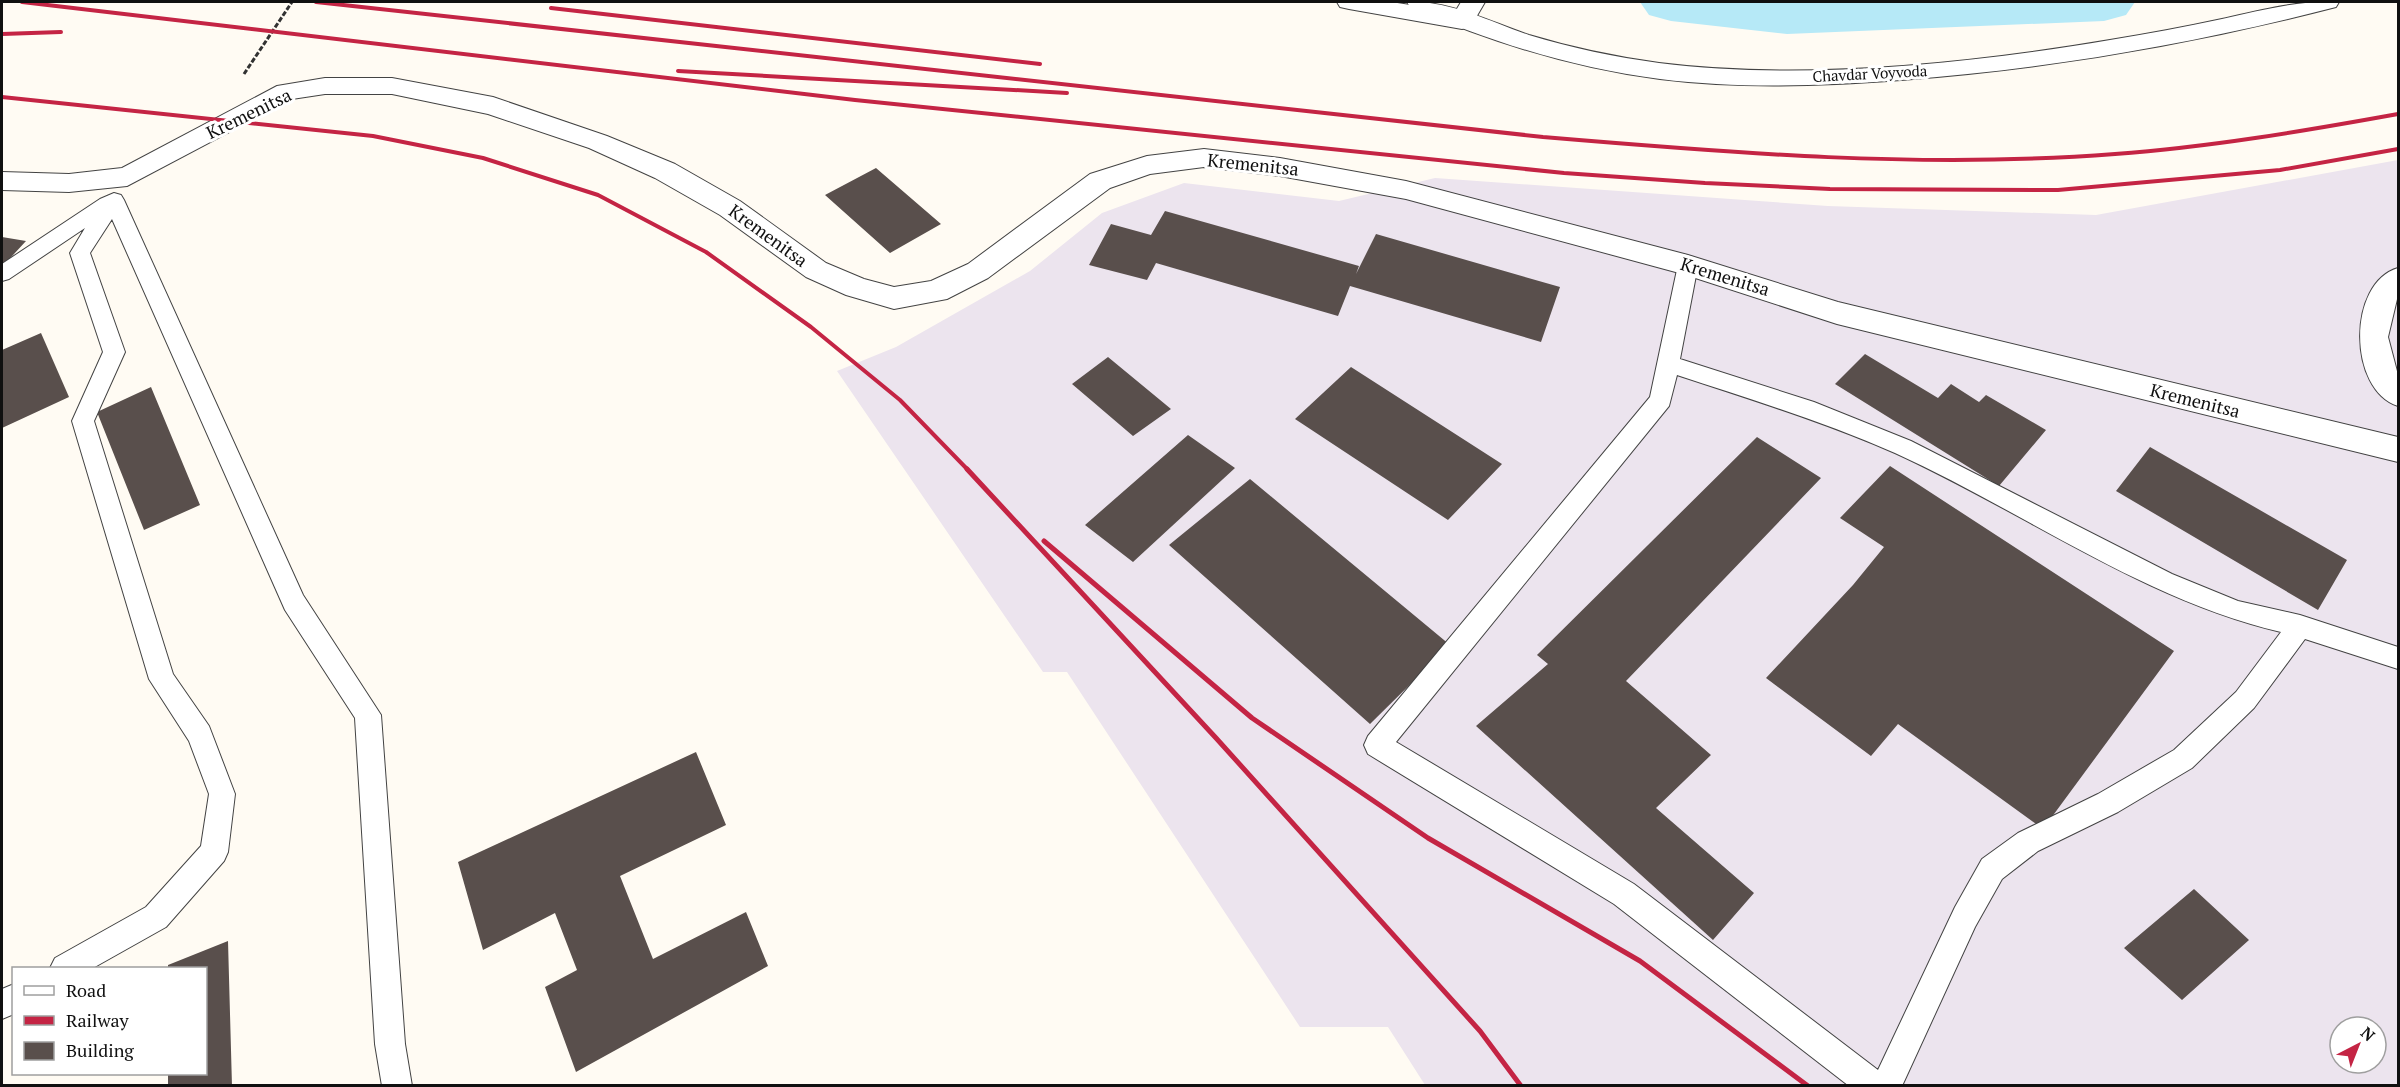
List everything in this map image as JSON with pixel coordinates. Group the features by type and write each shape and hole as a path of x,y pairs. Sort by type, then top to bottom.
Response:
{"street":[{"path":"1349,2 1468,11"},
{"name":"Chavdar Voyvoda","path":"1419,2 1468,11 1565,53 1627,66 1701,76 1829,77 1941,70 2049,59 2224,28 2327,2"},
{"name":"Kremenitsa","path":"2,182 69,183 121,188 239,115 286,92 325,86 392,86 493,106 598,142 664,171 730,208 816,270 856,288 894,298 937,291 978,271 1100,181 1146,165 1204,158 1301,170 1406,190 1688,265 1837,313 2398,450"},
{"path":"2393,286 2373,337 2384,380 2398,394"}],"lane":[{"path":"2,274 121,188"},
{"path":"68,967 156,917 164,909 214,852 222,794 200,735 162,679 83,421 114,352 80,253 121,188"},
{"path":"121,188 294,603 368,715 390,1044 397,1086"},
{"path":"1688,265 1661,400 1377,745 1624,894 1874,1086"},
{"path":"1669,364 1806,408 1892,443 2053,522 2163,582 2235,611 2300,626 2398,658"},
{"path":"1886,1086 1965,917 1992,869 2028,842 2108,803 2183,759 2245,700 2300,626"}],"path":[{"path":"239,115 239,82 292,2"}],"shaded area":[{"path":"2398,160 2398,1085 1425,1085 1388,1027 1300,1027 1067,672 1043,672 837,371 896,347 1030,271 1102,213 1184,183 1339,201 1435,178 1828,206 2096,215"}],"building":[{"path":"876,168 941,224 890,253 825,195"},
{"path":"1165,211 1359,266 1356,274 1376,234 1560,287 1541,342 1350,286 1338,316 1156,263 1147,280 1089,265 1111,224 1151,235"},
{"path":"2,237 26,241 2,267"},
{"path":"41,333 69,397 2,428 2,350"},
{"path":"1865,354 1938,398 1951,384 1979,402 1986,395 2046,430 1999,486 1835,384"},
{"path":"1108,357 1171,409 1133,436 1072,384"},
{"path":"1351,367 1502,464 1448,520 1295,419"},
{"path":"151,387 200,505 144,530 97,412"},
{"path":"1188,435 1235,468 1133,562 1085,525"},
{"path":"1757,437 1821,478 1626,681 1711,755 1656,808 1754,893 1713,940 1476,726 1548,664 1537,655"},
{"path":"2150,447 2347,560 2318,610 2116,491"},
{"path":"1890,466 2174,651 2043,829 1898,724 1871,756 1766,678 1853,585 1884,547 1840,518"},
{"path":"1250,479 1450,645 1370,724 1169,545"},
{"path":"696,752 726,825 620,876 653,959 746,912 768,966 576,1072 545,987 577,970 555,913 483,950 458,862"},
{"path":"2194,889 2249,940 2182,1000 2124,948"},
{"path":"228,941 232,1086 168,1086 168,1075 207,1075 207,967 168,967 168,965"}],"waterway":[{"path":"1671,2 1787,15 2104,2"}],"railway":[{"path":"22,2 855,100 1564,173 1705,183 1830,189 2058,190 2280,170 2398,149"},
{"path":"316,2 1543,137 1685,149 1828,157 1972,160 2115,154 2222,143 2398,114"},
{"path":"551,8 1040,64"},
{"path":"2,34 61,32"},
{"path":"678,71 1067,93"},
{"path":"2,97 373,136 483,158 598,195 706,252 811,327 900,400 968,470"},
{"path":"967,469 1216,738 1480,1031 1521,1086"},
{"path":"1044,541 1252,718 1428,838 1640,961 1808,1086"}]}
